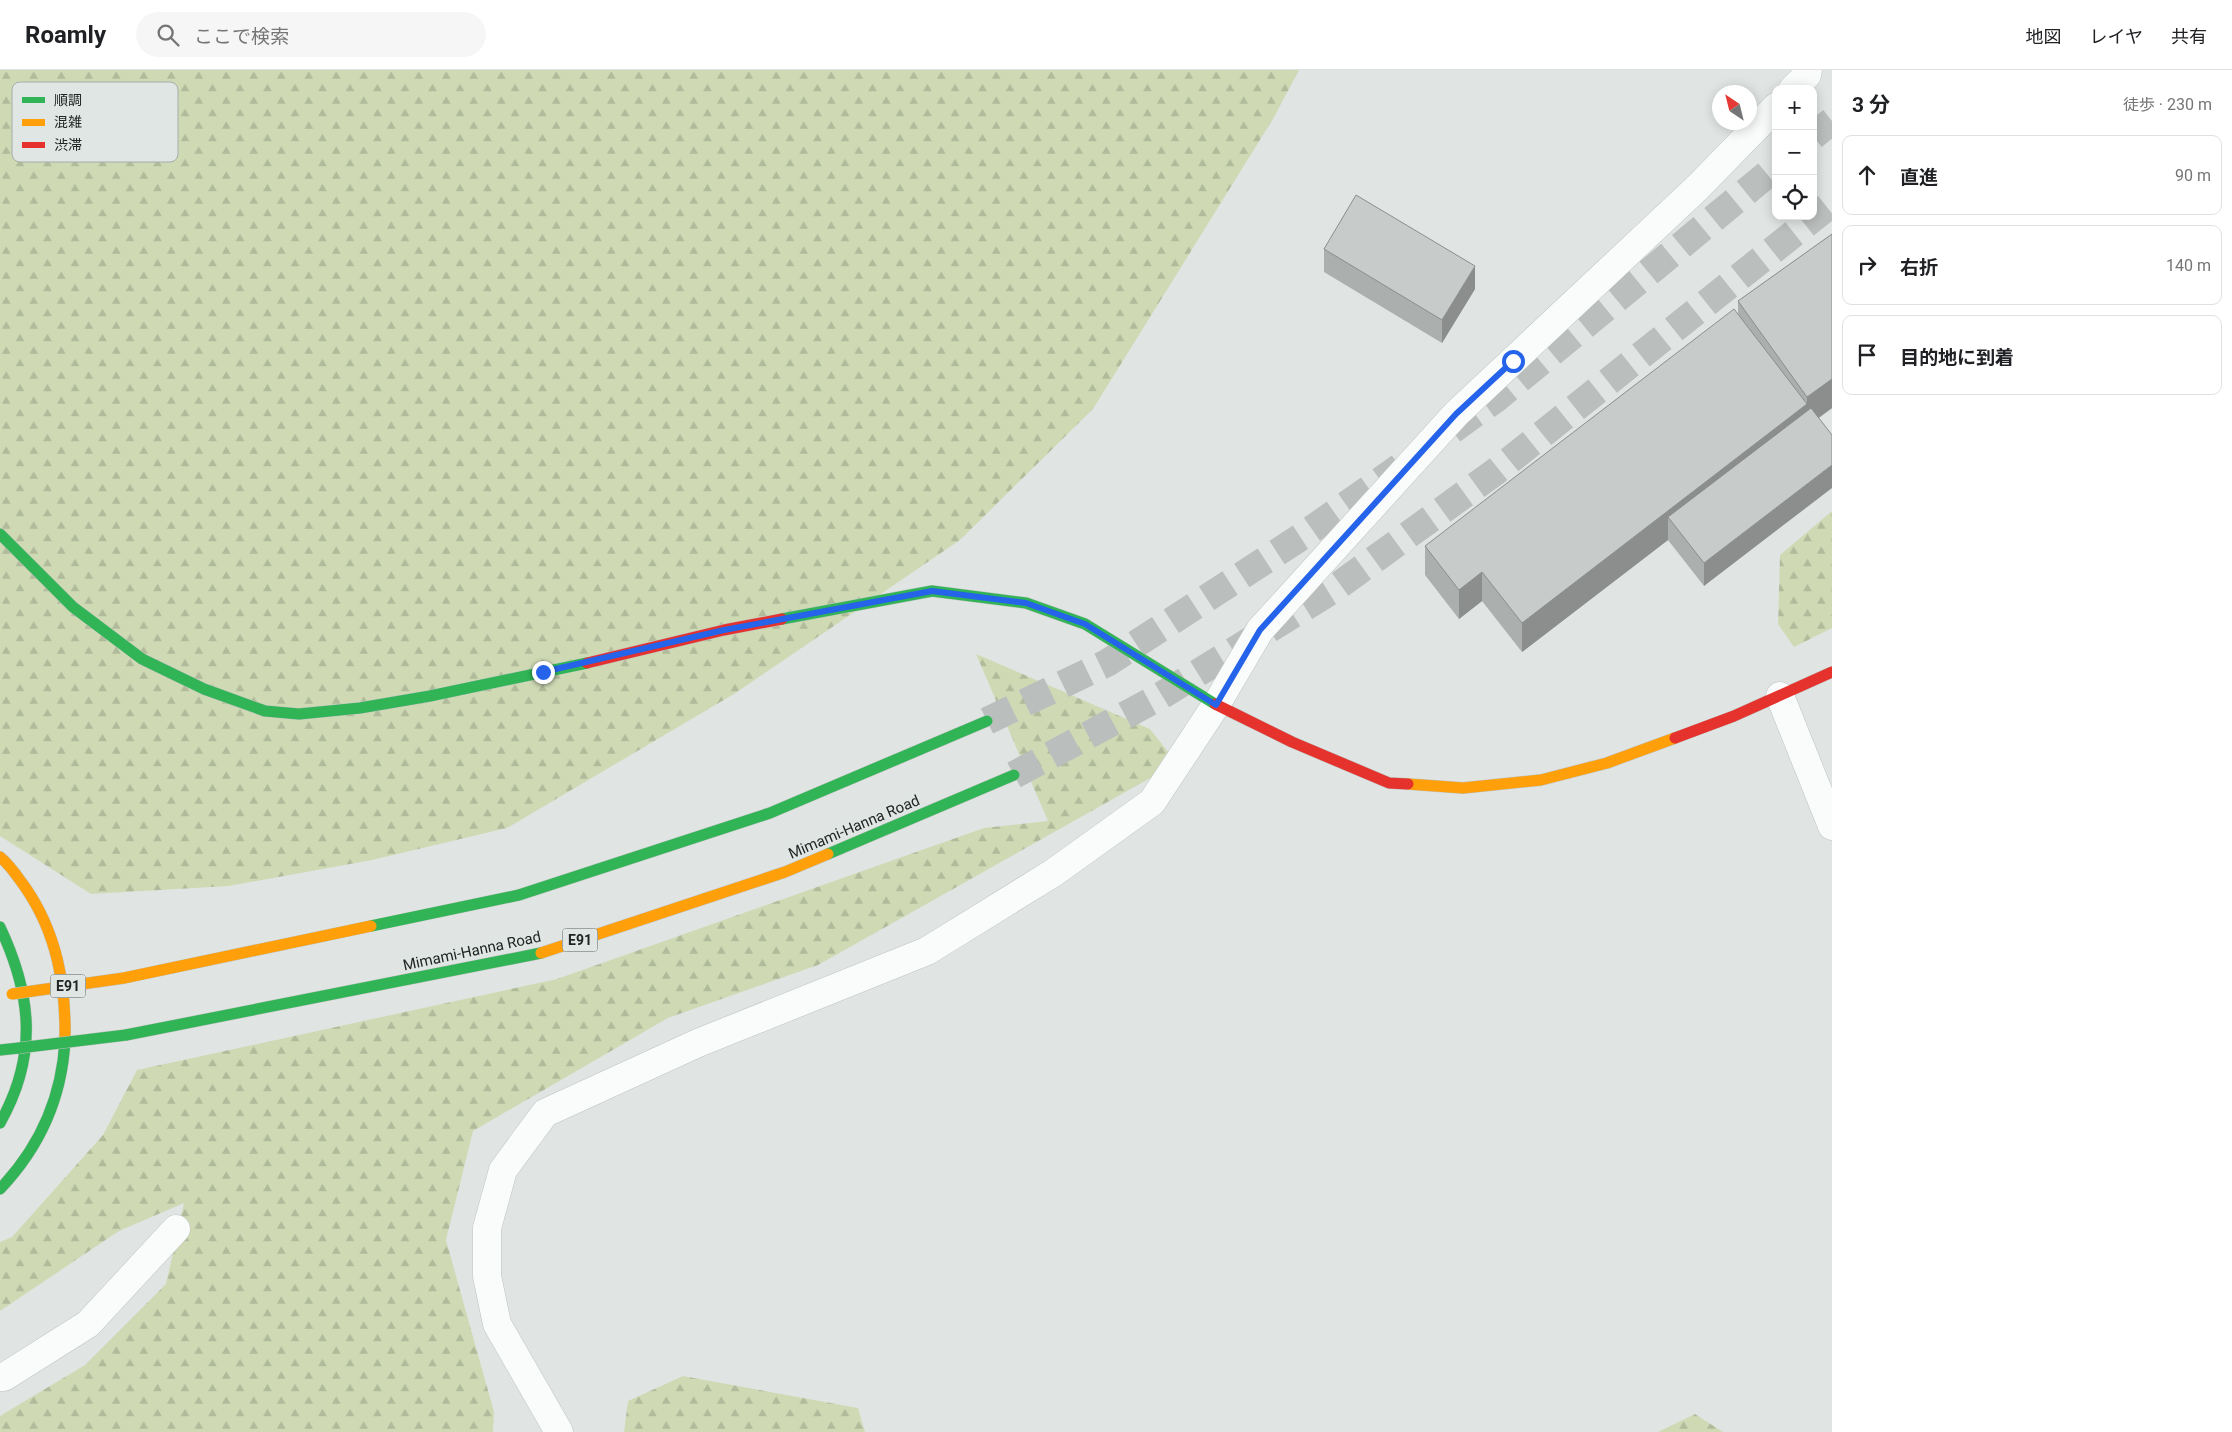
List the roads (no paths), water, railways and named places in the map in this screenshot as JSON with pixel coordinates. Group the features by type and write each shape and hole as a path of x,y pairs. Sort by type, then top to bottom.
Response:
{"main road":[{"path":"0,534 73,607 142,659 204,689 266,711 299,714 360,708 581,664 724,630 932,591 1026,603 1085,624 1216,705 1292,742 1389,783 1463,788 1541,780 1607,763 1734,716 1832,672"},
{"name":"E91","path":"0,995 124,978 519,895 770,813 987,721"},
{"name":"Mimami-Hanna Road","path":"0,1050 126,1035 536,955 785,872 1014,775"},
{"path":"0,857 28,890 46,921 58,956 66,1030 64,1064 55,1101 40,1137 17,1172 0,1189"},
{"path":"0,927 18,968 26,1030 24,1062 16,1091 0,1123"}],"street":[{"path":"1797,85 1808,70"},
{"path":"559,1432 497,1324 487,1276 487,1228 503,1170 545,1113 698,1043 928,951 1052,873 1152,802 1216,705 1260,630 1456,414 1697,188 1772,111"},
{"path":"1780,696 1832,826"},
{"path":"0,1376 4,1377 88,1324 176,1229"}],"tunnel":[{"path":"1817,133 1832,121"},
{"path":"1452,430 1498,397 1772,170"},
{"path":"1014,775 1159,697 1331,591 1495,472 1832,203"},
{"path":"987,721 1107,663 1301,537 1400,467"}]}
